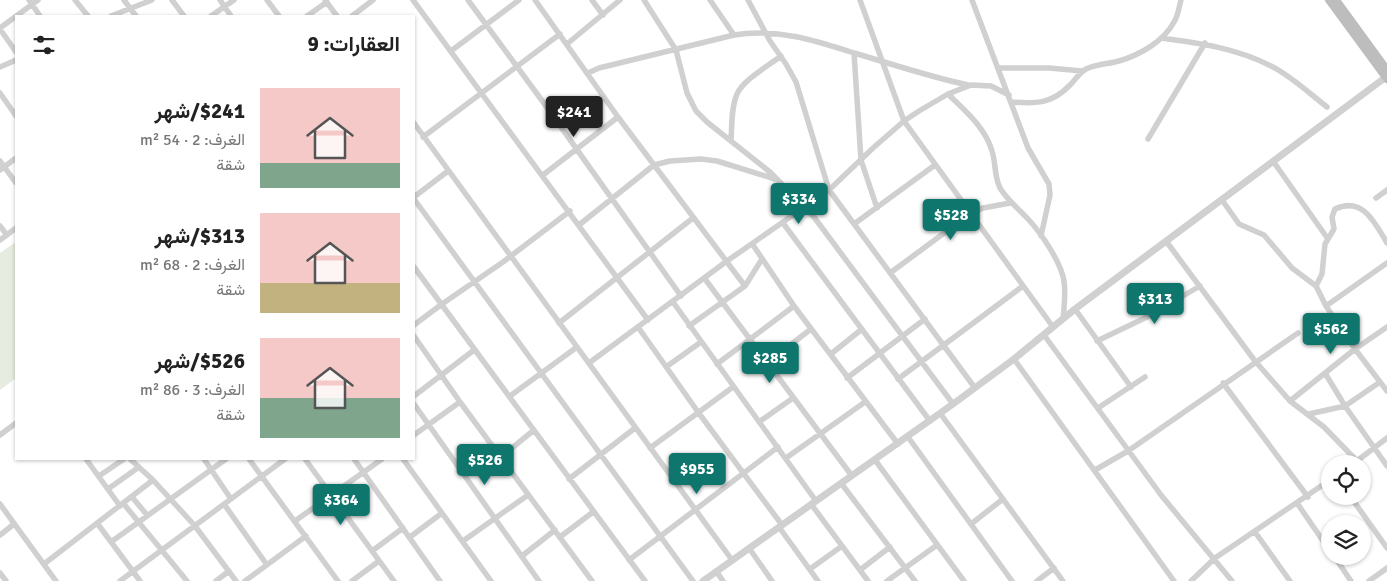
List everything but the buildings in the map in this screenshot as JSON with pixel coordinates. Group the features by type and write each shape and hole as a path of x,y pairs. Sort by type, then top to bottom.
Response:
{"main road":[{"path":"1329,0 1386,75"},
{"path":"1336,0 1386,75"}],"street":[{"path":"15,50 0,28 30,2 38,0"},
{"path":"75,0 87,15"},
{"path":"124,0 135,15"},
{"path":"114,15 152,0"},
{"path":"172,0 183,15"},
{"path":"220,0 230,15"},
{"path":"212,15 234,0"},
{"path":"267,0 278,15"},
{"path":"353,15 373,0"},
{"path":"413,0 570,211 648,320"},
{"path":"468,0 577,148 681,296"},
{"path":"451,51 518,0"},
{"path":"535,0 618,117 745,286"},
{"path":"592,0 603,15"},
{"path":"567,44 620,0"},
{"path":"644,0 676,50 687,93 700,116 778,179 805,207 953,404"},
{"path":"710,0 734,35"},
{"path":"748,0 796,82 829,190 975,388"},
{"path":"860,0 904,121 1053,327"},
{"path":"972,0 1031,156 1046,178 1050,188 1041,236"},
{"path":"588,73 599,68 734,35 766,32 809,39 941,79 972,85 991,86 1010,99 1027,103 1050,101 1063,93 1082,72 1094,66 1129,58 1161,38 1175,21 1181,0"},
{"path":"308,15 326,1 336,15"},
{"path":"30,2 39,15"},
{"path":"424,137 560,34"},
{"path":"1161,38 1205,43 1252,57 1273,67 1327,107"},
{"path":"1148,139 1205,43"},
{"path":"854,53 861,160 877,208"},
{"path":"730,141 734,103 737,93 748,81 781,56"},
{"path":"0,67 15,60"},
{"path":"998,68 1049,68 1082,72"},
{"path":"703,581 975,388 1075,309 1386,75"},
{"path":"589,364 727,261 753,245 829,190 904,121 948,94 972,85"},
{"path":"0,93 15,115"},
{"path":"948,94 976,122 987,137 994,156 997,181 1010,203 1027,218 1041,236 1062,273 1065,288 1063,319"},
{"path":"542,175 618,117"},
{"path":"415,124 732,560"},
{"path":"15,159 1,166 15,182"},
{"path":"579,224 654,165 670,160 701,159 717,161 778,179"},
{"path":"1273,161 1328,239"},
{"path":"854,224 935,166"},
{"path":"415,197 448,171"},
{"path":"1376,198 1387,190"},
{"path":"415,199 693,581"},
{"path":"1222,200 1239,224 1264,236 1292,268 1316,286 1326,306 1355,349 1387,391"},
{"path":"890,273 970,214 983,208 1010,203"},
{"path":"1316,286 1321,278 1324,249 1334,229 1333,212 1335,209 1349,205 1365,212 1387,243"},
{"path":"415,324 570,211"},
{"path":"559,323 693,218"},
{"path":"783,223 930,421"},
{"path":"0,226 7,235"},
{"path":"0,240 15,229"},
{"path":"1166,241 1255,361 1290,401 1310,414 1332,434 1349,455"},
{"path":"753,245 794,306 898,444"},
{"path":"690,326 745,286 762,259"},
{"path":"1326,306 1387,263"},
{"path":"415,268 645,581"},
{"path":"704,279 852,476"},
{"path":"898,378 1023,286"},
{"path":"1097,341 1150,316 1200,286"},
{"path":"672,302 786,458 842,546 868,581"},
{"path":"717,364 794,306"},
{"path":"1075,309 1131,387"},
{"path":"847,378 924,319"},
{"path":"1290,401 1387,326"},
{"path":"638,328 781,526 818,581"},
{"path":"767,363 811,329"},
{"path":"830,354 862,329"},
{"path":"1094,470 1128,451 1255,361 1298,333"},
{"path":"1044,335 1161,495 1215,558 1232,581"},
{"path":"415,337 460,402 592,581"},
{"path":"666,367 701,342"},
{"path":"510,396 577,347"},
{"path":"415,395 474,350"},
{"path":"1014,359 1174,581"},
{"path":"1325,373 1387,466"},
{"path":"1098,408 1146,377"},
{"path":"1310,414 1346,406 1380,382"},
{"path":"1223,384 1308,497"},
{"path":"650,448 733,387"},
{"path":"759,422 793,398"},
{"path":"415,434 460,402"},
{"path":"786,458 866,402"},
{"path":"415,405 539,581"},
{"path":"940,413 1063,581"},
{"path":"0,435 15,424"},
{"path":"569,479 636,428"},
{"path":"501,457 534,430"},
{"path":"908,437 1012,581"},
{"path":"1364,455 1387,438"},
{"path":"629,560 778,447"},
{"path":"87,460 108,489 188,581"},
{"path":"98,476 122,460"},
{"path":"131,460 153,480 195,526 236,581"},
{"path":"205,460 231,499"},
{"path":"111,542 225,460"},
{"path":"250,460 338,581"},
{"path":"120,581 284,460"},
{"path":"306,460 394,581"},
{"path":"355,460 440,581"},
{"path":"295,521 381,460"},
{"path":"404,460 491,581"},
{"path":"875,460 964,581"},
{"path":"108,489 139,467"},
{"path":"44,564 153,480"},
{"path":"841,483 915,581"},
{"path":"1191,581 1215,558 1321,487"},
{"path":"463,541 528,495"},
{"path":"132,496 147,515"},
{"path":"971,524 1004,499"},
{"path":"1297,503 1321,538"},
{"path":"0,504 56,581"},
{"path":"224,504 267,565"},
{"path":"1356,505 1387,548"},
{"path":"560,537 594,512"},
{"path":"410,537 442,513"},
{"path":"97,523 140,581"},
{"path":"0,535 14,524"},
{"path":"372,551 404,528"},
{"path":"522,556 555,530"},
{"path":"1255,532 1290,581"},
{"path":"245,581 306,536"},
{"path":"888,581 937,545"},
{"path":"810,569 842,546"},
{"path":"860,570 890,547"},
{"path":"749,548 772,581"},
{"path":"352,581 379,561"},
{"path":"1340,565 1351,581"},
{"path":"1037,581 1054,568"},
{"path":"1369,581 1387,568"},
{"path":"216,581 229,571"},
{"path":"716,571 723,581"},
{"path":"0,573 6,581"}],"shaded area":[{"path":"15,243 15,379 0,390 0,253"}]}
